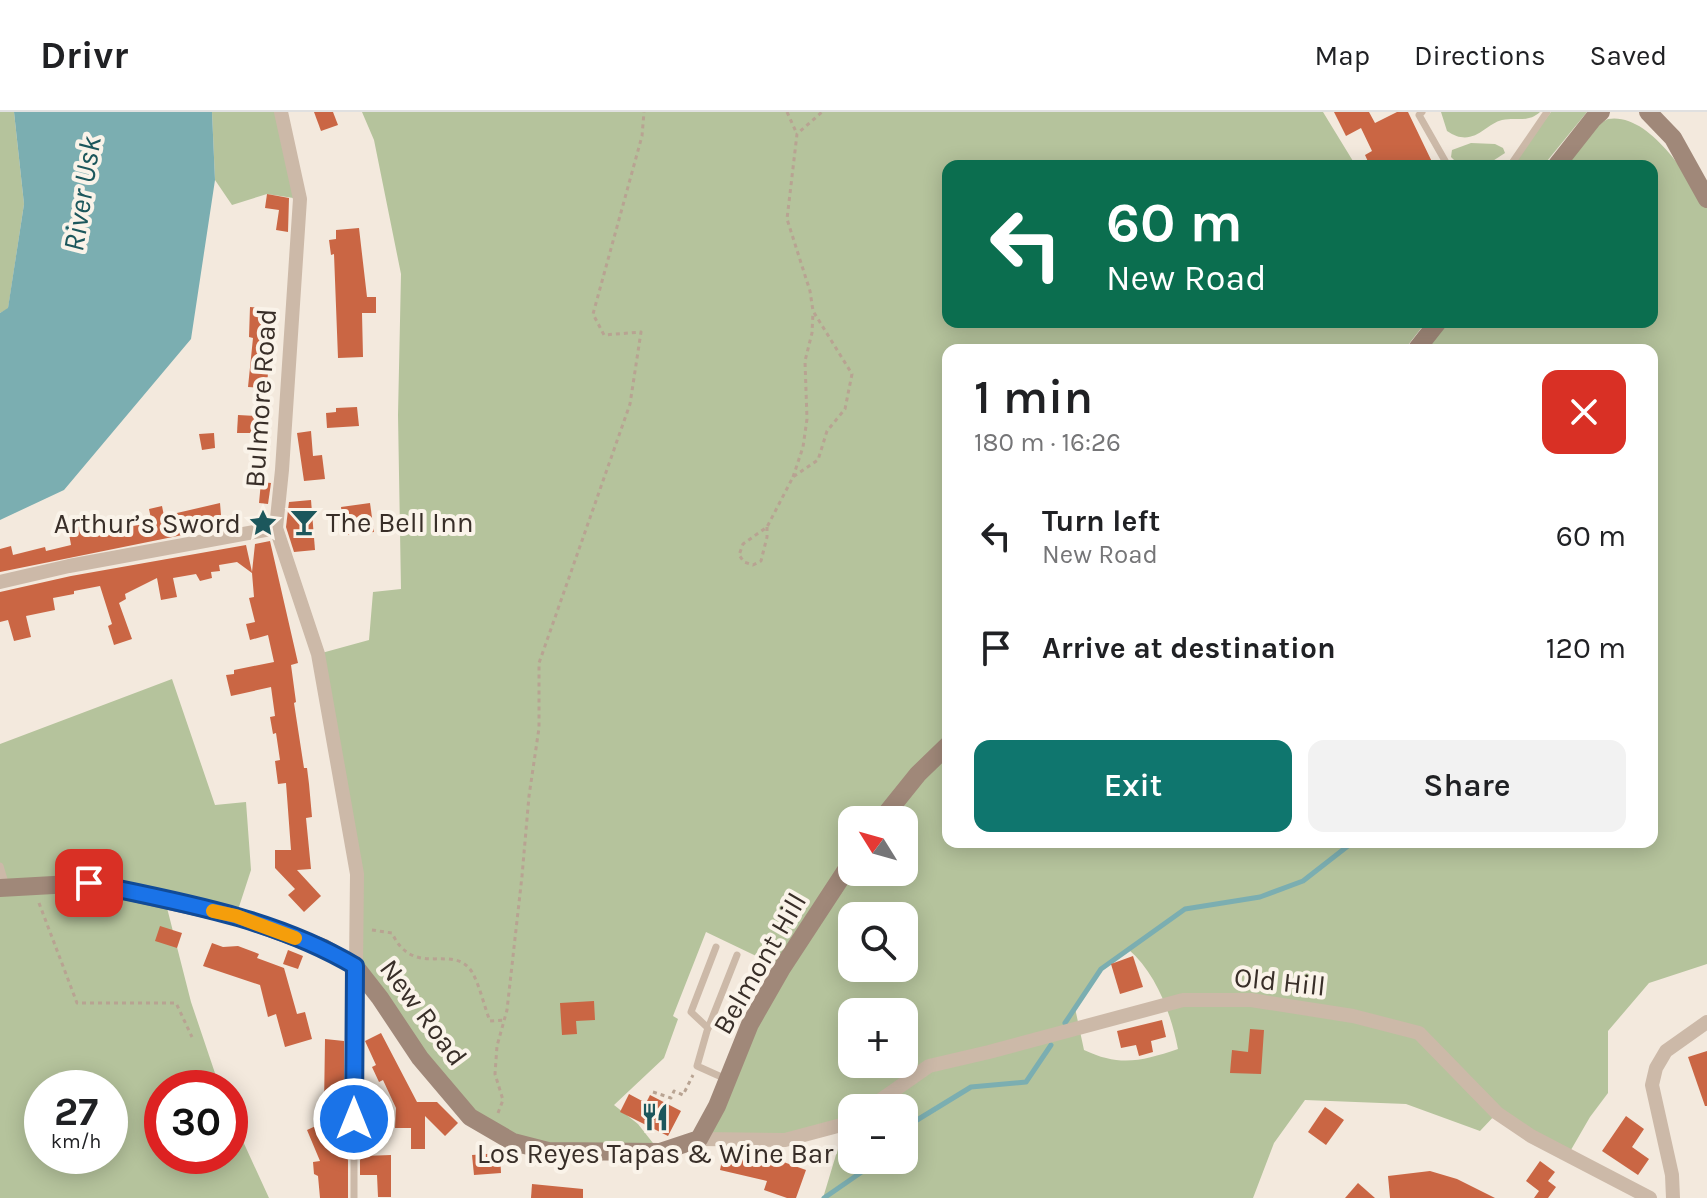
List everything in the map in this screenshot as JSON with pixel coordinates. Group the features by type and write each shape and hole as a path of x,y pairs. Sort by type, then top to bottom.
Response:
{"main road":[{"path":"1561,160 1601,112"},
{"path":"1648,112 1673,138 1707,199"},
{"path":"1421,344 1433,328"},
{"path":"892,806 942,751"},
{"name":"Belmont Hill","path":"699,1139 728,1080 750,1024 838,882"},
{"name":"New Road","path":"3,887 89,883 236,916 324,948 355,966 420,1058 470,1117 513,1142 560,1151 660,1152 699,1139"}],"street":[{"name":"Bulmore Road","path":"281,112 300,199 276,528 318,654 357,874 354,1153"},
{"path":"0,582 69,566 276,528"},
{"name":"Old Hill","path":"889,1094 929,1066 962,1057 1183,1000 1251,1000 1353,1016 1419,1033 1497,1113 1531,1136 1650,1198"},
{"path":"1673,1198 1672,1175 1652,1085 1656,1068 1666,1051 1707,1022"},
{"path":"699,1139 785,1140 838,1126"}],"lane":[{"path":"1422,112 1419,115 1445,160"},
{"path":"1514,160 1547,112"},
{"path":"0,866 3,887"},
{"path":"708,1028 691,1012 716,947"},
{"path":"728,1080 697,1066 708,1028 737,955"},
{"path":"354,1153 354,1198"}],"path":[{"path":"492,1130 503,1100 495,1074 497,1046 504,1020 539,728 539,663 630,404 641,332 604,335 593,314 642,136 644,112"},
{"path":"767,527 761,561 753,565 744,562 739,555 743,544 767,527 793,477 803,447 807,419 805,361 812,333 813,311 810,291 787,219 797,134 787,112"},
{"path":"797,134 822,112"},
{"path":"793,477 818,460 827,431 845,409 852,374 813,311"},
{"path":"45,920 77,1003 176,1003 192,1037"},
{"path":"355,935 375,929 392,933 399,949 417,959 459,960 471,971 490,1021 504,1020"},
{"path":"653,1092 671,1098 674,1091 683,1095 697,1066"}],"green space":[{"path":"0,112 14,112 24,204 8,309 0,313"},
{"path":"212,112 281,112 300,199 267,194 232,205 215,180"},
{"path":"362,112 1323,112 1352,160 942,160 942,328 1421,328 1409,344 942,344 942,848 1658,848 1658,344 1431,344 1443,328 1658,328 1658,160 1570,160 1590,134 1608,119 1624,120 1639,126 1653,136 1679,165 1707,207 1707,964 1649,983 1608,1031 1608,1093 1568,1155 1497,1113 1480,1131 1406,1104 1305,1100 1274,1143 1253,1198 823,1198 838,1148 838,1174 918,1174 918,1094 838,1094 838,1127 785,1140 699,1139 781,968 706,932 673,1016 678,1019 664,1058 614,1105 638,1124 660,1152 548,1151 470,1117 355,966 357,874 318,654 369,640 373,592 401,589 398,415 401,274 374,140","holes":["1128,949 1161,994 1178,1049 1131,1060 1109,1059 1084,1050 1075,1008 1101,969"]},
{"path":"1441,112 1540,112 1527,119 1502,120 1478,134 1464,137 1447,131"},
{"path":"1551,112 1587,112 1548,160 1515,160"},
{"path":"1471,143 1495,144 1505,153 1494,160 1454,160 1452,150"},
{"path":"172,679 215,805 246,802 251,870 236,916 165,900 191,1002 214,1070 144,1070 144,1174 248,1174 248,1152 269,1198 0,1198 0,744"}],"water":[{"name":"River Usk","path":"14,112 212,112 215,180 191,339 64,490 0,520 0,313 8,308 24,204"}],"building":[{"path":"314,112 333,112 338,125 321,131"},
{"path":"1334,112 1369,112 1375,123 1397,112 1408,112 1431,160 1367,160 1365,155 1372,151 1361,128 1346,136"},
{"path":"267,194 289,198 288,232 276,230 279,210 265,208"},
{"path":"359,228 367,297 376,297 376,313 362,313 363,357 338,358 334,254 331,255 329,240 336,239 336,230"},
{"path":"250,307 272,309 267,388 248,387 253,338 249,337"},
{"path":"357,407 359,426 327,428 326,413 336,412 336,408"},
{"path":"238,415 258,416 257,433 237,433"},
{"path":"311,431 313,456 322,455 325,479 304,481 297,433"},
{"path":"214,433 215,448 202,450 199,434"},
{"path":"261,482 271,483 268,504 259,503"},
{"path":"311,500 315,550 294,552 286,527 289,502"},
{"path":"220,503 222,527 0,572 0,549 11,546 13,555 45,547 46,551 71,545 68,528 106,524 106,530 152,523 149,509 162,506 164,516"},
{"path":"370,503 374,532 345,535 341,507"},
{"path":"270,541 298,663 291,665 294,703 304,768 307,768 312,817 306,818 311,869 297,870 321,896 304,912 288,895 295,889 275,868 275,850 291,850 286,783 278,784 275,761 280,760 270,717 275,716 271,687 231,696 226,675 234,674 234,670 274,662 268,635 250,640 246,624 255,622 249,598 254,597 252,573 237,562 219,565 220,571 211,572 212,578 200,581 196,574 173,578 177,597 161,600 157,578 125,594 126,599 119,603 132,639 114,645 108,626 112,624 100,586 53,598 55,610 26,616 31,637 14,641 8,620 0,622 0,592 246,545 252,572 255,544"},
{"path":"160,926 182,933 177,948 155,941"},
{"path":"212,943 223,947 238,946 259,954 257,958 284,968 297,1014 305,1012 312,1039 285,1047 276,1014 268,1017 260,985 203,966"},
{"path":"288,950 303,956 298,969 283,964"},
{"path":"1133,956 1143,987 1120,994 1111,964"},
{"path":"594,1001 595,1020 576,1021 577,1034 562,1035 560,1003"},
{"path":"1162,1020 1166,1037 1151,1041 1153,1052 1139,1056 1136,1045 1121,1048 1117,1031"},
{"path":"1250,1029 1264,1030 1261,1074 1230,1073 1232,1050 1248,1052"},
{"path":"381,1033 417,1102 437,1102 458,1123 445,1136 425,1116 425,1149 411,1149 411,1128 395,1128 396,1108 383,1080 379,1082 372,1067 376,1065 365,1041"},
{"path":"325,1039 344,1041 344,1153 348,1160 348,1198 320,1198 313,1162 320,1161 307,1130 320,1124 316,1109 324,1107"},
{"path":"1707,1051 1707,1106 1705,1106 1688,1057"},
{"path":"629,1094 646,1103 650,1095 681,1111 668,1136 620,1112"},
{"path":"1325,1107 1344,1120 1326,1145 1308,1132"},
{"path":"1626,1116 1644,1129 1632,1147 1649,1159 1638,1175 1602,1151"},
{"path":"724,1150 774,1162 775,1159 806,1170 796,1198 764,1190 767,1181 720,1170"},
{"path":"500,1153 501,1173 474,1175 472,1155"},
{"path":"391,1155 391,1197 378,1197 377,1175 360,1175 360,1160 363,1156"},
{"path":"1540,1161 1555,1172 1548,1181 1556,1187 1548,1198 1534,1198 1539,1191 1526,1181"},
{"path":"1430,1171 1457,1179 1495,1198 1390,1198 1388,1176"},
{"path":"1358,1183 1375,1198 1345,1198"},
{"path":"532,1184 583,1189 583,1198 531,1198"}],"waterway":[{"path":"1065,1023 1101,969 1185,909 1260,897 1303,881 1345,848"},
{"path":"918,1119 971,1087 1026,1082 1051,1045"},
{"path":"824,1198 859,1174"}],"slow traffic":[{"path":"213,911 236,916 295,938"}],"place":[{"name":"The Bell Inn","path":"304,522"},
{"name":"Arthur’s Sword","path":"263,523"},
{"name":"Los Reyes Tapas & Wine Bar","path":"655,1117"}],"route":[{"path":"89,883 236,916 324,948 355,966 354,1119"}]}
